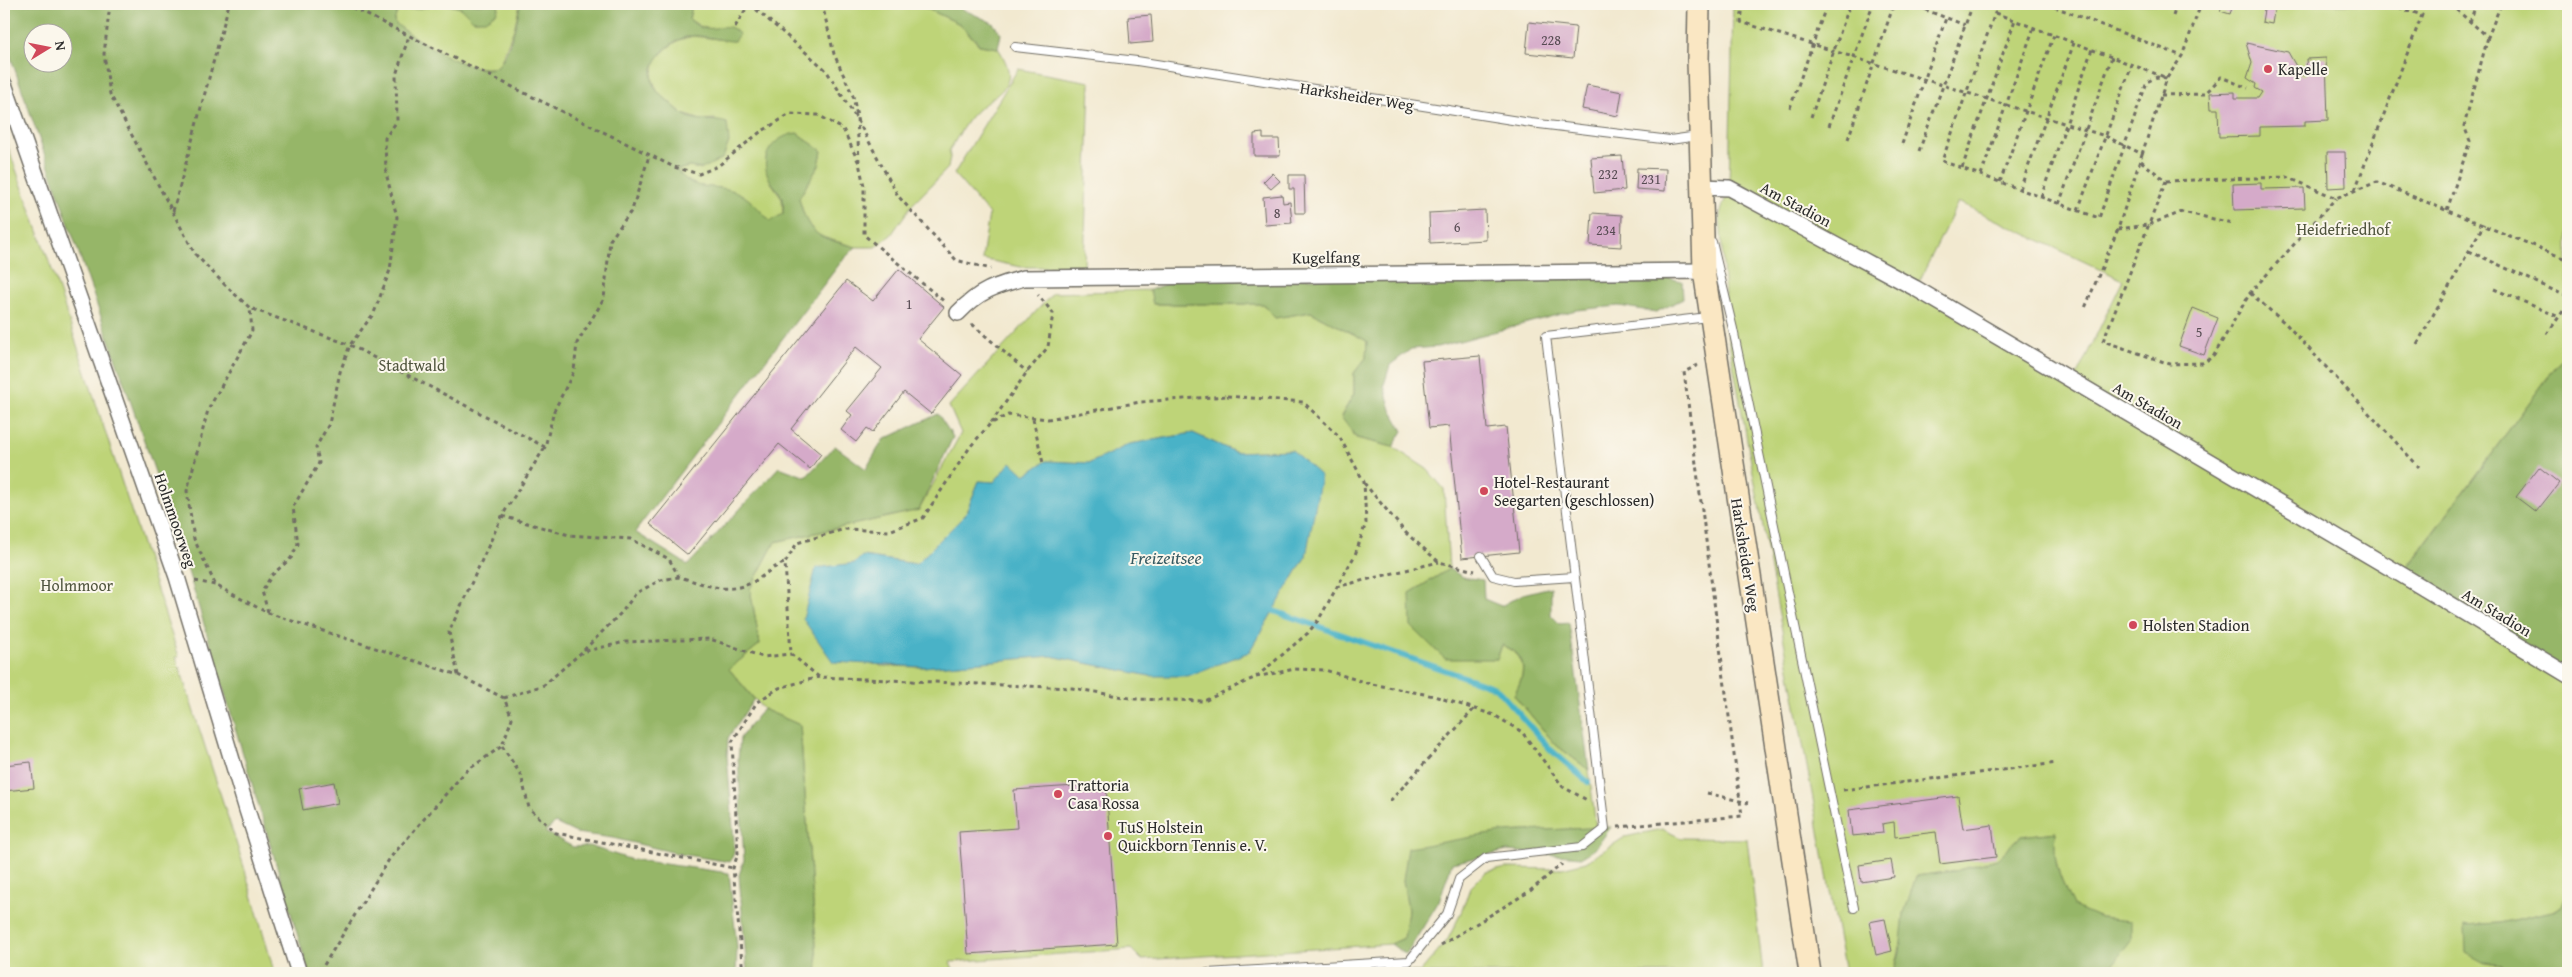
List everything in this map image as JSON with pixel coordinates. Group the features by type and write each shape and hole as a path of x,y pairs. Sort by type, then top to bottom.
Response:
{"main road":[{"name":"Harksheider Weg","path":"1699,4 1704,271 1810,973"}],"street":[{"name":"Holmmoorweg","path":"4,84 178,577 247,810 299,973"},
{"name":"Am Stadion","path":"1702,194 1729,188 1916,288 2568,675"},
{"name":"Kugelfang","path":"953,308 993,286 1024,278 1704,271"}],"lane":[{"name":"Harksheider Weg","path":"1014,47 1137,61 1532,123 1670,140 1700,135"},
{"path":"1702,194 1733,329 1854,908"},
{"path":"1206,973 1409,961 1447,914 1459,879 1486,858 1582,847 1604,829 1546,336 1710,317"},
{"path":"1481,556 1494,576 1514,581 1574,577"}],"path":[{"path":"110,4 104,54 110,94 195,254 250,308 350,345 545,447"},
{"path":"173,212 229,4"},
{"path":"345,4 674,167 699,174 718,166 759,133 790,114 818,115 843,129 859,163"},
{"path":"735,26 750,4 826,70 858,121 898,196"},
{"path":"822,4 834,54 853,96 858,121 859,163 864,186 864,235 953,308"},
{"path":"1743,4 1742,22 2105,136 2124,147 2142,154"},
{"path":"1790,108 1827,4"},
{"path":"1811,117 1850,4"},
{"path":"1829,126 1873,4"},
{"path":"1848,139 1894,4"},
{"path":"1912,4 1965,25"},
{"path":"1919,152 1973,4"},
{"path":"2047,4 2182,56"},
{"path":"2173,16 2178,4"},
{"path":"2084,308 2118,229 2167,78 2182,56 2201,4"},
{"path":"2354,191 2422,15 2396,5 2387,4"},
{"path":"2453,4 2452,6 2488,37"},
{"path":"2470,22 2476,4"},
{"path":"2447,210 2470,141 2464,126 2488,37 2501,4"},
{"path":"1995,13 2167,78 2157,77 2148,82 2099,218 1942,161 1995,13"},
{"path":"1902,144 1946,18"},
{"path":"1962,168 2015,20"},
{"path":"1981,175 2034,27"},
{"path":"2000,182 2054,35"},
{"path":"268,613 262,591 272,575 291,558 298,544 293,507 320,463 316,447 329,424 340,372 350,345 374,313 390,270 397,217 386,173 384,138 397,121 396,75 409,36"},
{"path":"2020,189 2074,43"},
{"path":"2041,197 2092,50"},
{"path":"2059,204 2112,57"},
{"path":"2078,210 2132,65"},
{"path":"2161,95 2205,94 2221,77 2248,88"},
{"path":"458,675 449,632 502,516 545,447 554,411 574,371 577,343 604,299 610,240 632,210 649,156"},
{"path":"2141,161 2166,181 2286,177 2336,198"},
{"path":"2166,181 2103,341 2170,364 2202,364 2213,357 2250,293 2336,198 2377,182 2566,259 2568,254"},
{"path":"2118,229 2148,225 2182,212 2232,223"},
{"path":"2416,344 2484,224"},
{"path":"2469,251 2568,296"},
{"path":"2494,289 2559,317"},
{"path":"2250,293 2286,324 2420,468"},
{"path":"2547,334 2568,304"},
{"path":"250,308 252,331 208,410 187,490 194,539 215,585 268,613 458,675 504,698 512,718 502,746 465,772 390,858 320,973"},
{"path":"790,654 785,564 797,542 845,529 890,531 923,518 970,447 990,424 1027,372 991,339"},
{"path":"1604,829 1742,816 1684,372 1716,356"},
{"path":"990,424 1008,415 1048,419 1140,402 1228,396 1303,402 1339,436 1364,482 1406,533 1439,562 1494,576"},
{"path":"1033,419 1043,463"},
{"path":"1256,677 1308,633 1319,620 1335,587 1355,555 1366,523 1364,482"},
{"path":"502,516 570,535 630,539 669,559 679,577"},
{"path":"1335,587 1439,562"},
{"path":"504,698 544,685 582,652 622,612 636,592 661,580 679,577 726,590 751,583 776,566 785,564"},
{"path":"582,652 625,642 710,639 763,657 790,654 819,677"},
{"path":"743,973 733,868 738,854 732,742 757,702 779,688 819,677 1072,688 1134,699 1204,701 1256,677 1295,669 1325,670 1367,683 1434,696 1494,715 1522,732 1563,787 1602,807"},
{"path":"1390,801 1475,708"},
{"path":"502,746 521,775 529,808 556,833 733,868"},
{"path":"1830,792 2057,763"},
{"path":"1707,793 1748,803"},
{"path":"1417,951 1432,951 1530,891 1582,847"}],"green space":[{"name":"Stadtwald","path":"4,4 445,4 397,12 394,22 414,37 443,54 473,67 486,69 496,67 504,56 515,28 520,4 690,4 692,5 689,19 697,26 708,29 727,27 739,34 734,41 697,36 683,38 666,48 655,64 652,73 657,91 681,113 693,119 727,123 729,142 723,158 702,169 689,167 677,170 683,177 696,185 726,189 739,193 754,204 770,221 783,214 783,200 770,181 766,170 767,155 770,148 781,138 797,133 822,151 819,165 799,198 807,221 817,234 824,238 856,247 841,262 635,532 688,565 779,467 806,477 835,446 866,469 883,440 938,414 953,437 919,510 775,542 750,589 760,644 729,669 754,699 728,738 727,756 734,840 734,853 730,862 680,854 613,838 576,833 555,823 545,832 573,847 589,846 629,859 729,873 737,947 736,973 309,973 178,538 4,38"},
{"path":"445,4 461,8 473,20 489,17 495,12 499,4 520,4 514,29 499,66 487,68 459,62 429,47 394,22 396,12"},
{"path":"446,4 499,4 497,12 485,20 473,20 461,8"},
{"path":"690,4 917,4 960,24 979,45 998,48 1006,63 1009,74 1003,89 968,121 949,150 948,168 911,206 891,235 875,247 856,247 818,236 805,220 799,198 819,165 822,151 797,133 770,181 782,198 783,215 770,221 753,204 738,193 696,185 689,182 676,170 689,167 702,169 715,119 701,120 683,114 657,91 652,78 655,61 667,48 679,40 693,36 734,41 714,29 701,27 689,19 692,5"},
{"path":"917,4 951,4 993,23 1001,34 998,48 980,45 960,24"},
{"name":"Heidefriedhof","path":"1733,4 2568,4 2568,350 2402,574 2568,675 2568,896 2557,910 2500,923 2465,925 2483,962 2502,964 2504,973 2097,973 2111,966 2131,922 2101,918 2073,907 2060,877 2054,853 2056,832 2021,836 1997,859 1955,871 1916,876 1894,973 1845,973 1727,331 1720,214 1729,188","holes":["1958,202 2123,280 2074,381 1916,288"]},
{"path":"1018,69 1090,82 1084,267 1021,267 982,259 989,214 954,174"},
{"name":"Holmmoor","path":"4,136 56,281 179,657 176,657 244,867 274,971 246,973 4,973"},
{"path":"1181,278 1668,278 1682,281 1683,299 1656,312 1619,306 1576,310 1437,347 1411,349 1390,365 1384,385 1391,410 1403,431 1393,447 1357,438 1341,417 1354,394 1354,373 1366,358 1367,341 1311,312 1275,318 1263,304 1153,304 1150,290"},
{"path":"1150,290 1153,304 1263,304 1275,318 1311,312 1367,341 1366,358 1354,373 1354,394 1341,416 1356,438 1393,447 1427,469 1444,489 1449,569 1410,593 1480,658 1497,659 1502,645 1517,654 1522,666 1522,672 1514,695 1556,745 1589,770 1596,828 1502,832 1403,880 1408,910 1404,938 1391,944 1142,960 1131,949 950,962 955,973 818,973 800,725 763,709 729,669 760,644 750,589 775,542 919,510 961,433 949,406 1053,293","holes":["1193,433 1235,452 1292,450 1306,556 1249,652 1150,676 1051,656 923,667 880,666 816,569 855,563 863,556 916,564 965,515 979,481 994,482 1025,476 1046,461 1090,463 1130,444"]},
{"path":"2568,350 2568,675 2402,575"},
{"path":"1449,569 1463,577 1483,580 1484,599 1501,606 1523,594 1551,587 1551,615 1560,624 1569,623 1589,770 1556,745 1514,695 1521,679 1523,666 1521,659 1511,649 1502,645 1497,659 1445,659 1411,626 1410,593"},
{"path":"763,709 800,725 818,973 747,973 739,875 744,860 738,759 740,738"},
{"path":"1611,827 1595,849 1582,857 1507,851 1452,863 1439,901 1406,955 1391,944 1404,938 1408,910 1403,880 1408,848 1502,832"},
{"path":"1662,829 1681,838 1747,839 1763,973 1352,973 1386,970 1420,972 1448,939 1461,913 1470,888 1486,872 1506,868 1558,869 1586,862 1625,837"},
{"path":"2056,832 2056,862 2064,887 2073,906 2101,918 2131,921 2131,940 2111,966 2097,973 1894,973 1900,951 1904,913 1916,876 1955,871 1997,859 2021,836"},
{"path":"2568,896 2568,973 2504,973 2502,964 2483,962 2466,953 2465,925 2500,923 2557,910"}],"water":[{"name":"Freizeitsee","path":"1193,433 1235,452 1292,450 1321,476 1306,556 1249,652 1188,676 1150,676 1051,656 923,667 833,662 803,619 816,568 855,563 862,556 916,564 965,515 979,481 994,482 1011,462 1025,475 1046,461 1090,463 1130,444"}],"building":[{"path":"2223,4 2233,5 2230,14 2220,11"},
{"path":"2265,4 2275,5 2272,24 2262,22"},
{"path":"1151,15 1153,42 1130,44 1128,17"},
{"path":"1529,22 1576,27 1573,58 1526,53"},
{"path":"2246,43 2288,52 2301,75 2307,75 2306,59 2326,58 2328,120 2305,121 2305,126 2260,127 2260,136 2219,137 2218,109 2211,109 2210,93 2235,92 2235,98 2258,98 2262,92 2255,88 2256,84 2247,78 2252,63"},
{"path":"1587,85 1622,92 1618,116 1582,109"},
{"path":"1263,133 1263,139 1279,139 1280,156 1254,156 1254,134"},
{"path":"2327,152 2345,152 2346,187 2328,188"},
{"path":"1622,156 1625,190 1594,193 1591,158"},
{"path":"1637,168 1666,169 1665,191 1636,189"},
{"path":"1272,173 1280,181 1271,189 1263,182"},
{"path":"1289,175 1304,175 1305,213 1295,213 1294,189 1289,189"},
{"path":"2261,183 2261,189 2304,188 2305,208 2234,210 2233,184"},
{"path":"1282,195 1283,203 1290,202 1292,223 1265,225 1263,197"},
{"path":"1485,210 1486,240 1430,243 1429,213"},
{"path":"1592,213 1622,215 1621,247 1590,245"},
{"path":"899,269 944,307 918,339 962,375 931,414 904,392 873,432 867,428 856,442 841,430 852,415 847,411 882,368 856,347 791,429 821,454 810,469 779,444 688,555 650,524 846,281 873,301"},
{"path":"2193,308 2218,318 2204,355 2179,346"},
{"name":"Hotel-Restaurant Seegarten (geschlossen)","path":"1480,356 1487,429 1506,427 1519,552 1462,558 1449,426 1429,428 1422,361"},
{"path":"2539,467 2559,483 2536,512 2516,497"},
{"path":"31,762 34,788 4,791 4,765"},
{"path":"334,782 338,803 303,810 299,789"},
{"path":"1106,784 1117,944 968,954 959,832 1017,828 1014,790"},
{"path":"1958,796 1963,829 1992,825 1996,857 1940,864 1936,832 1895,837 1894,822 1882,824 1883,833 1852,836 1849,810"},
{"path":"1891,860 1894,877 1861,882 1859,865"},
{"path":"1885,919 1892,951 1876,955 1869,922"}],"waterway":[{"path":"1274,611 1496,688 1551,750 1588,782"}],"place":[{"name":"Kapelle","path":"2268,69"},
{"name":"Hotel-Restaurant Seegarten (geschlossen)","path":"1484,491"},
{"name":"Holsten Stadion","path":"2133,625"},
{"name":"Trattoria Casa Rossa","path":"1058,794"},
{"name":"TuS Holstein Quickborn Tennis e. V.","path":"1108,836"}]}
